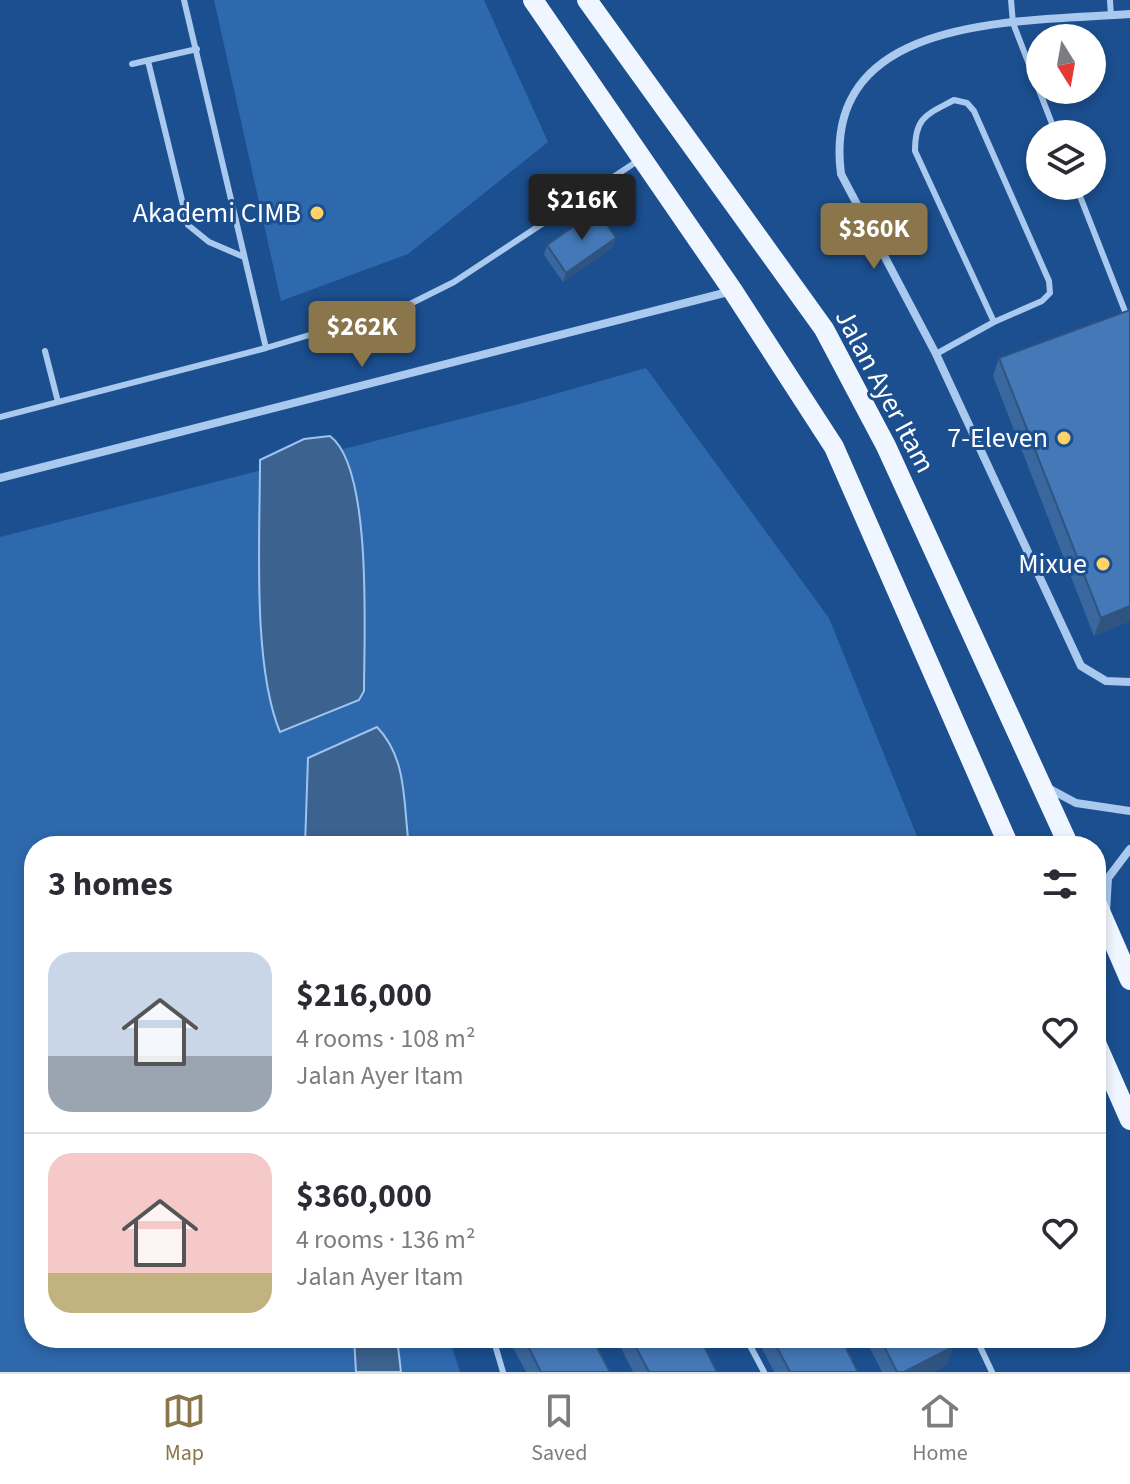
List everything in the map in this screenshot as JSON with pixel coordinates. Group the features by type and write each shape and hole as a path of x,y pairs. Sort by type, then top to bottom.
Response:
{"main road":[{"path":"533,0 733,291 834,447 1005,836"},
{"name":"Jalan Ayer Itam","path":"587,0 824,329 886,446 1064,836"},
{"path":"1106,922 1130,980"},
{"path":"1106,1066 1130,1120"}],"street":[{"path":"1130,14 959,28 907,49 871,71 854,88 843,111 837,144 841,174 936,354 1081,666 1106,681 1130,682"},
{"path":"0,478 733,291"},
{"path":"1040,783 1076,803 1130,811"},
{"path":"1106,922 1108,878 1130,849"}],"lane":[{"path":"184,0 266,348"},
{"path":"1011,0 1013,23 1051,120"},
{"path":"1110,0 1111,16"},
{"path":"132,64 197,49"},
{"path":"148,61 188,225 209,242 244,257"},
{"path":"936,354 994,322 1042,301 1050,293 1049,281 974,111 967,103 954,100 925,116 915,129 915,151 994,322"},
{"path":"0,417 266,348 418,300 454,282 641,159"},
{"path":"1081,200 1130,324"},
{"path":"45,351 58,402"},
{"path":"496,1348 503,1372"},
{"path":"751,1348 764,1372"},
{"path":"981,1348 992,1372"}],"shaded area":[{"path":"214,0 484,0 548,142 408,254 281,301"},
{"path":"646,368 829,618 917,836 24,836 24,1348 452,1348 460,1372 0,1372 0,537 523,403"},
{"path":"330,436 344,454 360,517 365,595 364,691 359,700 280,732 271,704 261,636 260,460 304,439"},
{"path":"377,727 394,753 399,768 408,836 305,836 308,758"},
{"path":"355,1348 398,1348 401,1372 356,1372"}],"building":[{"path":"597,210 616,238 566,273 547,245"},
{"path":"1130,310 1130,606 1101,618 999,358"},
{"path":"529,1348 597,1348 610,1372 541,1372"},
{"path":"636,1348 705,1348 717,1372 649,1372"},
{"path":"777,1348 846,1348 858,1372 790,1372"},
{"path":"885,1348 951,1348 904,1372 897,1372"}],"place":[{"name":"Akademi CIMB","path":"317,213"},
{"name":"7-Eleven","path":"1064,438"},
{"name":"Mixue","path":"1103,564"}]}
